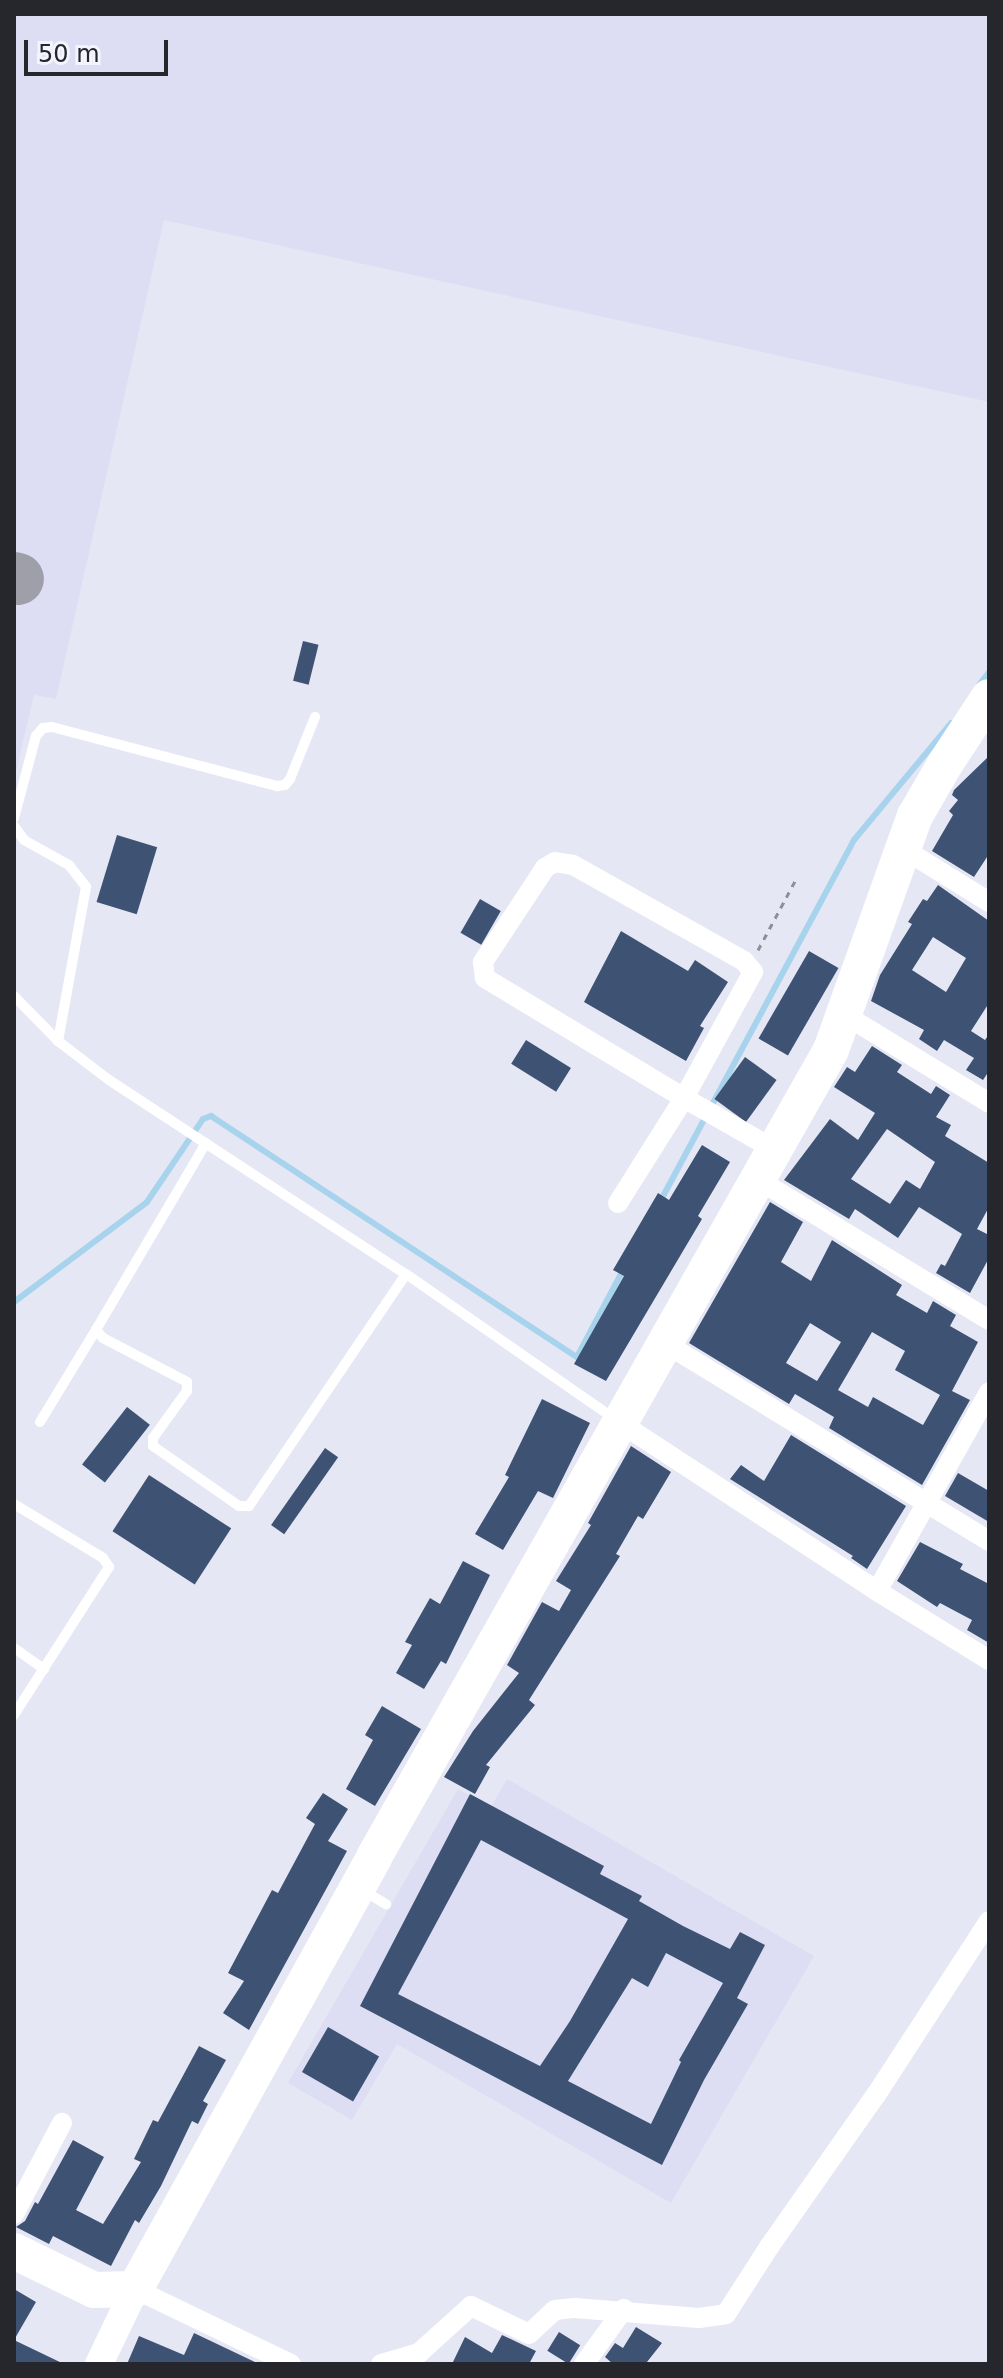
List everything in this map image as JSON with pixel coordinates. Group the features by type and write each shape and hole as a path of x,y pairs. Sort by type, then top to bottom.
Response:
{"highway":[{"path":"14,2251 94,2290 135,2289 372,1896 619,1422 831,1050 902,848 928,791 983,721"}],"main road":[{"path":"99,2364 135,2289"}],"street":[{"path":"902,848 989,902"},
{"path":"618,1203 685,1099 752,979 749,965 564,862 545,868 483,962 486,980 685,1099 708,1112 766,1164 989,1320"},
{"path":"845,1015 989,1103"},
{"path":"663,1342 989,1541"},
{"path":"877,1591 989,1392"},
{"path":"619,1422 877,1591 989,1660"},
{"path":"381,2364 419,2353 471,2306 529,2334 555,2310 624,2309 699,2318 726,2314 876,2095 989,1921"},
{"path":"14,2214 62,2123"},
{"path":"135,2289 291,2364"},
{"path":"584,2364 624,2309"}],"lane":[{"path":"14,818 36,736 43,728 52,727 277,786 285,785 290,779 315,717"},
{"path":"14,826 24,840 69,865 86,887 58,1041"},
{"path":"14,996 58,1041 165,1119 406,1274 619,1422"},
{"path":"40,1422 206,1143"},
{"path":"96,1330 103,1338 187,1382 187,1391 153,1438 153,1446 245,1507 406,1274"},
{"path":"14,1504 103,1558 109,1567 14,1715"},
{"path":"14,1648 44,1669"}],"path":[{"path":"749,965 796,879"}],"shaded area":[{"path":"14,14 989,14 989,402 164,220 56,699 34,695 14,780"},
{"path":"507,1779 814,1956 671,2203 397,2044 352,2120 288,2083 458,1789 491,1807"}],"building":[{"path":"303,641 319,645 309,685 293,681"},
{"path":"989,756 989,854 974,877 932,851 953,815 949,811 958,800 952,795 954,790"},
{"path":"117,835 157,847 137,914 97,902"},
{"path":"938,885 989,921 989,1003 971,1031 985,1040 989,1034 989,1071 983,1080 966,1070 974,1058 944,1040 937,1051 919,1039 924,1030 871,1001 880,975 912,924 908,922 923,899 927,901","holes":["933,937 966,958 946,992 912,970"]},
{"path":"480,899 501,911 481,945 461,933"},
{"path":"621,931 688,971 695,960 728,982 700,1026 704,1028 686,1061 584,1002"},
{"path":"809,951 838,968 788,1055 759,1038"},
{"path":"526,1040 571,1068 556,1092 511,1064"},
{"path":"872,1046 902,1065 897,1072 931,1094 936,1086 950,1095 936,1117 951,1125 945,1136 989,1163 989,1207 977,1229 989,1235 989,1258 970,1293 936,1273 941,1264 945,1266 962,1234 919,1207 898,1238 855,1209 849,1219 784,1180 830,1119 858,1140 875,1113 834,1087 847,1067 855,1072","holes":["887,1129 935,1162 920,1189 906,1180 890,1204 851,1179"]},
{"path":"745,1057 777,1080 746,1122 714,1099"},
{"path":"702,1145 730,1162 698,1216 702,1219 606,1381 574,1364 624,1276 613,1270 658,1193 669,1200"},
{"path":"770,1202 803,1222 781,1262 811,1281 832,1240 902,1285 896,1295 927,1313 933,1301 956,1315 950,1326 978,1342 952,1391 970,1400 922,1485 829,1428 834,1417 795,1394 789,1404 689,1343","holes":["810,1323 841,1342 817,1381 786,1363","872,1332 905,1351 895,1370 940,1395 923,1425 873,1397 868,1407 838,1390"]},
{"path":"542,1399 590,1423 553,1498 538,1491 503,1550 475,1534 509,1477 505,1475"},
{"path":"127,1407 150,1425 105,1482 82,1465"},
{"path":"791,1435 906,1506 867,1569 851,1558 853,1556 730,1479 741,1465 764,1481"},
{"path":"631,1446 671,1472 643,1519 638,1516 616,1554 620,1556 529,1700 535,1705 486,1765 490,1767 475,1794 444,1777 473,1731 519,1673 507,1665 542,1602 559,1611 571,1590 556,1581 591,1525 588,1523"},
{"path":"325,1448 338,1457 284,1534 271,1525"},
{"path":"958,1473 989,1491 989,1522 945,1496"},
{"path":"149,1475 231,1528 195,1585 113,1531"},
{"path":"920,1542 963,1564 960,1569 989,1584 989,1643 967,1630 972,1620 940,1603 937,1607 897,1581"},
{"path":"463,1561 490,1575 446,1664 441,1661 424,1689 396,1673 412,1645 405,1642 430,1598 440,1604"},
{"path":"382,1706 421,1729 375,1806 346,1789 373,1740 365,1735"},
{"path":"323,1793 348,1809 328,1841 347,1851 249,2030 223,2013 244,1981 228,1973 272,1890 278,1893 315,1824 306,1818"},
{"path":"470,1794 604,1866 600,1874 642,1896 639,1901 683,1926 730,1949 740,1932 765,1945 737,1998 748,2004 704,2080 662,2165 360,2006","holes":["481,1840 628,1919 570,2021 540,2066 398,1994","666,1953 723,1983 679,2060 681,2062 651,2124 568,2081 632,1978 648,1987"]},
{"path":"328,2027 379,2056 353,2102 302,2072"},
{"path":"199,2046 226,2060 203,2101 208,2104 198,2124 192,2121 161,2186 139,2223 135,2220 111,2266 53,2236 49,2244 16,2227 25,2221 35,2202 38,2204 73,2140 104,2157 76,2210 103,2224 141,2162 134,2159 153,2120 158,2122"},
{"path":"14,2289 36,2302 14,2340"},
{"path":"636,2327 662,2343 647,2362 650,2364 613,2364 605,2357 615,2343 623,2348"},
{"path":"559,2332 580,2345 569,2364 547,2351"},
{"path":"194,2333 259,2364 127,2364 139,2336 184,2355"},
{"path":"502,2335 536,2351 529,2364 452,2364 465,2337 492,2353"},
{"path":"14,2340 64,2364 14,2364"}],"waterway":[{"path":"979,685 989,672"},
{"path":"661,1200 854,840 951,723"},
{"path":"14,1302 147,1202 203,1119 211,1116 577,1357 623,1270"}],"taxiway":[{"path":"14,578 18,579"}]}
